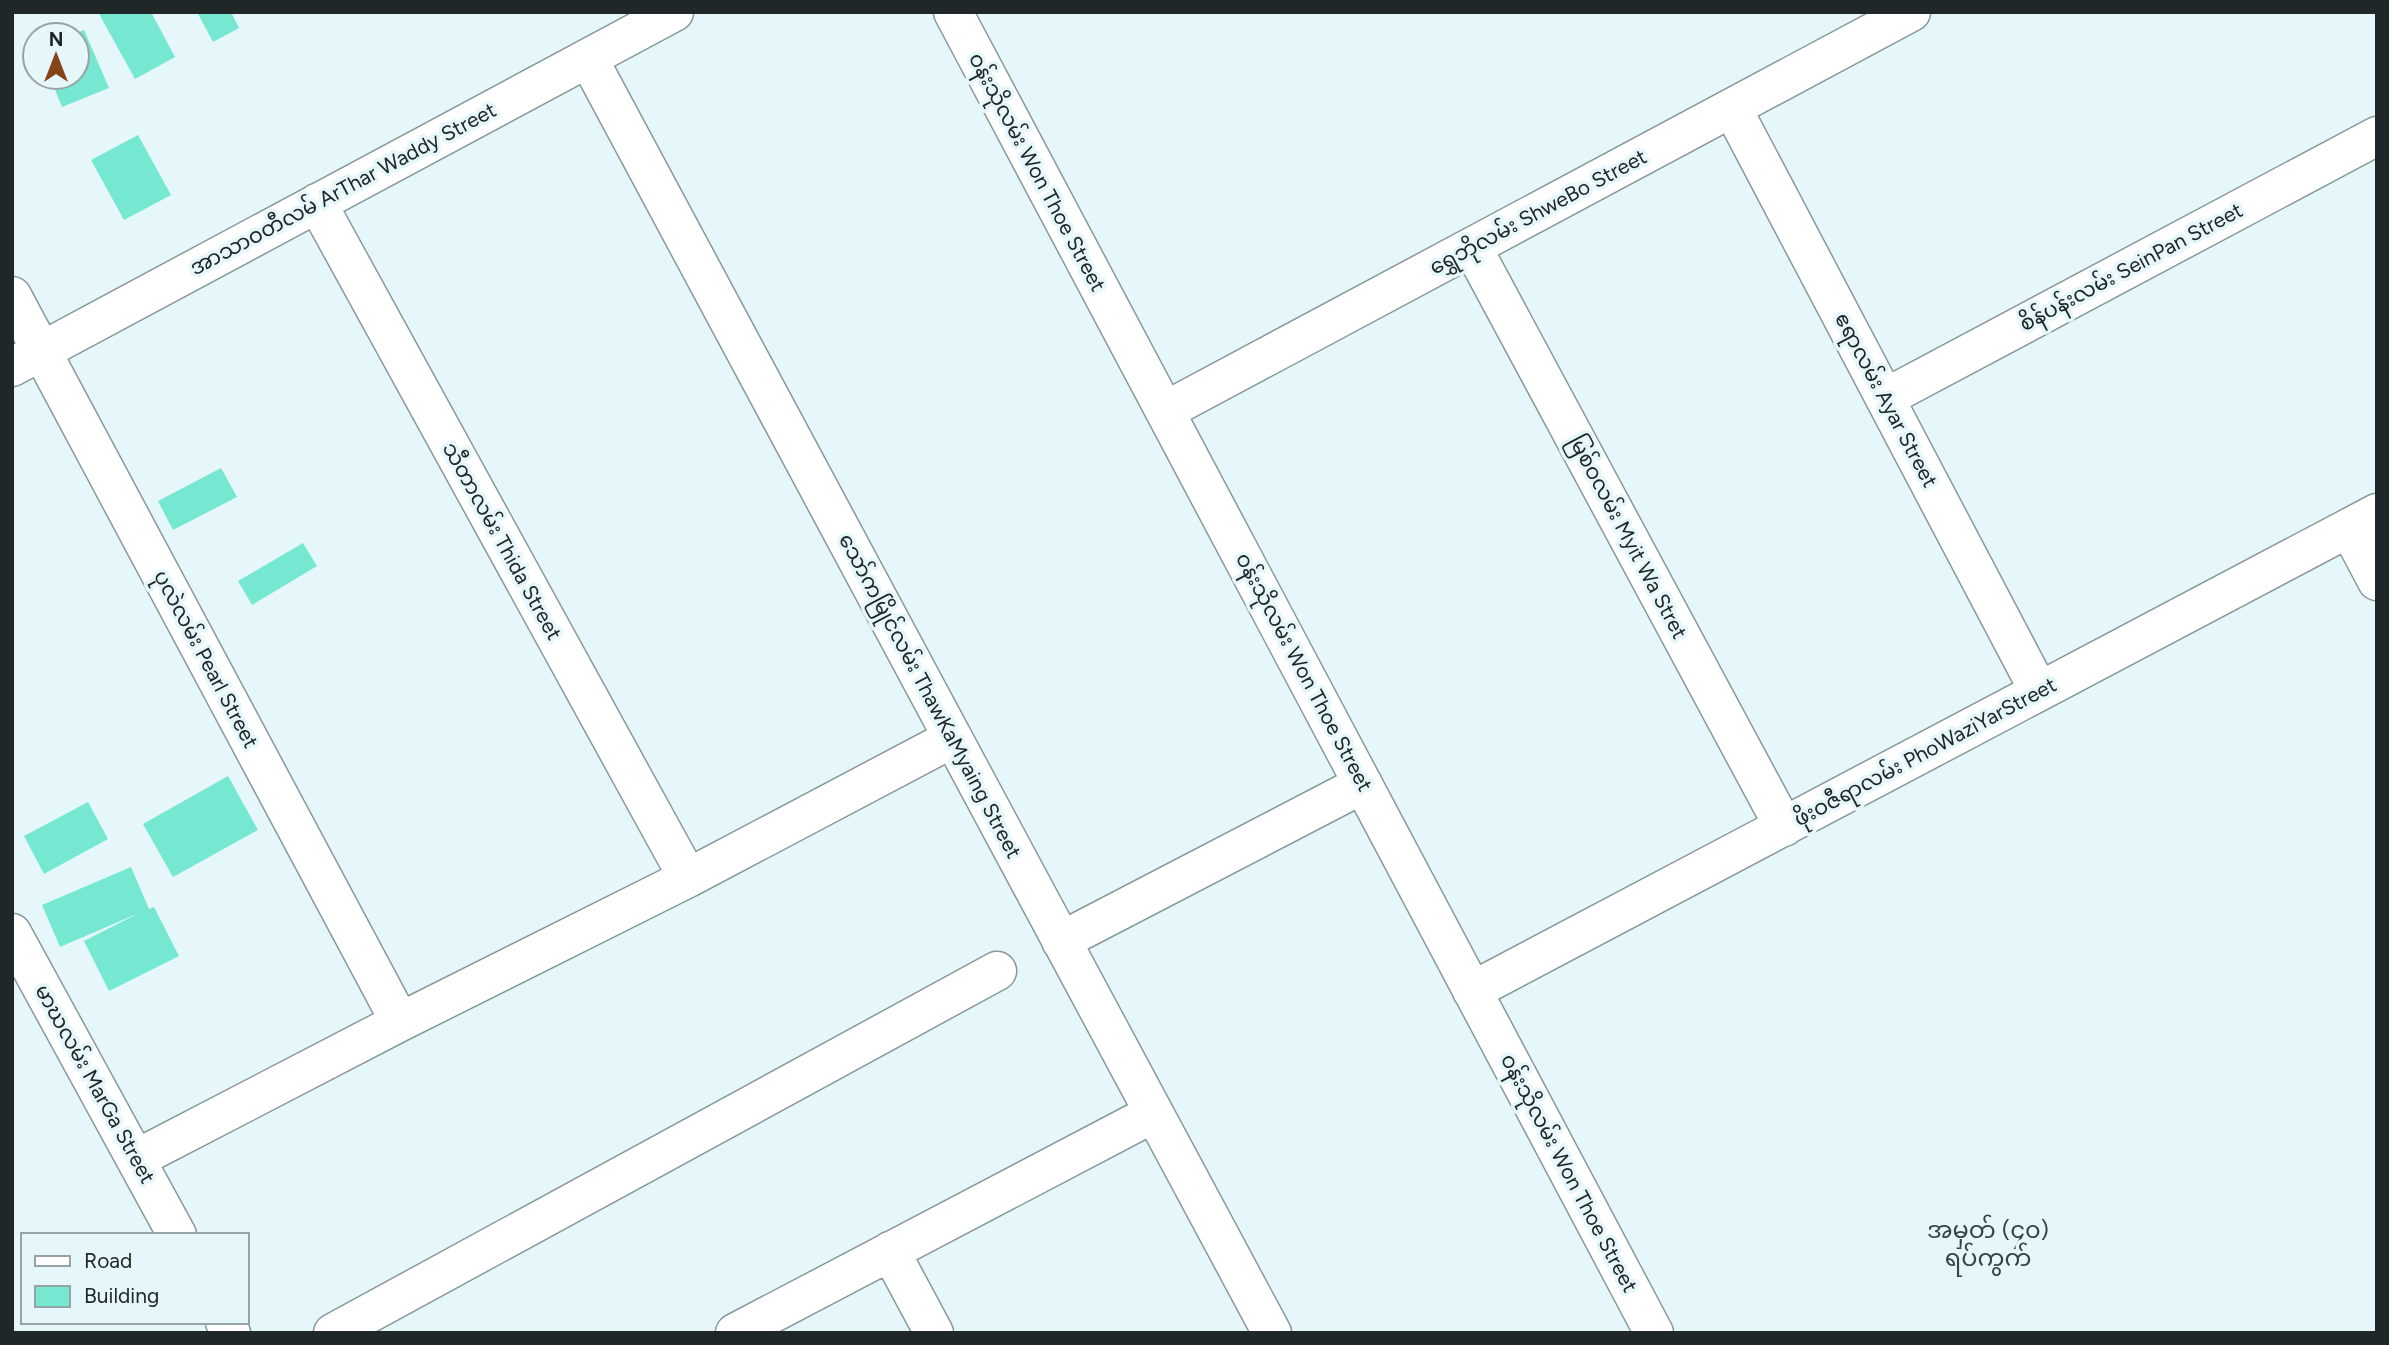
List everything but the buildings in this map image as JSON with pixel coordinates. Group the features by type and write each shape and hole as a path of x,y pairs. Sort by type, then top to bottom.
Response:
{"street":[{"name":"အာသာဝတီလမ် ArThar Waddy Street","path":"27,359 674,12"},
{"name":"ဝန်းသိုလမ်း Won Thoe Street","path":"953,12 1654,1333"},
{"name":"ရွှေဘိုလမ်း ShweBo Street","path":"1165,411 1910,12"},
{"name":"သော်ကမြိုင်လမ်း ThawKaMyaing Street","path":"588,58 1272,1333"},
{"name":"ဧရာလမ်း Ayar Street","path":"1732,108 2039,691"},
{"name":"စိန်ပန်းလမ်း SeinPan Street","path":"1885,398 2377,136"},
{"name":"သီတာလမ်း Thida Street","path":"317,203 688,878"},
{"name":"မြစ်ဝလမ်း Myit Wa Stret","path":"1472,247 1784,827"},
{"name":"ပုလဲလမ်း Pearl Street","path":"12,296 27,359 400,1022"},
{"path":"2363,520 2377,581"},
{"name":"ဖိုးဝဇီရာလမ်း PhoWaziYarStreet","path":"1472,991 2363,520"},
{"path":"136,1160 400,1022 688,878 953,738"},
{"path":"1061,941 1363,784"},
{"name":"မာဃလမ်း MarGa Street","path":"12,933 176,1233"},
{"path":"333,1333 998,971"},
{"path":"735,1333 1154,1113"},
{"path":"890,1251 934,1333"}],"district":[{"name":"အမှတ် (၄၀) ရပ်ကွက်","path":"1988,1244"}]}
